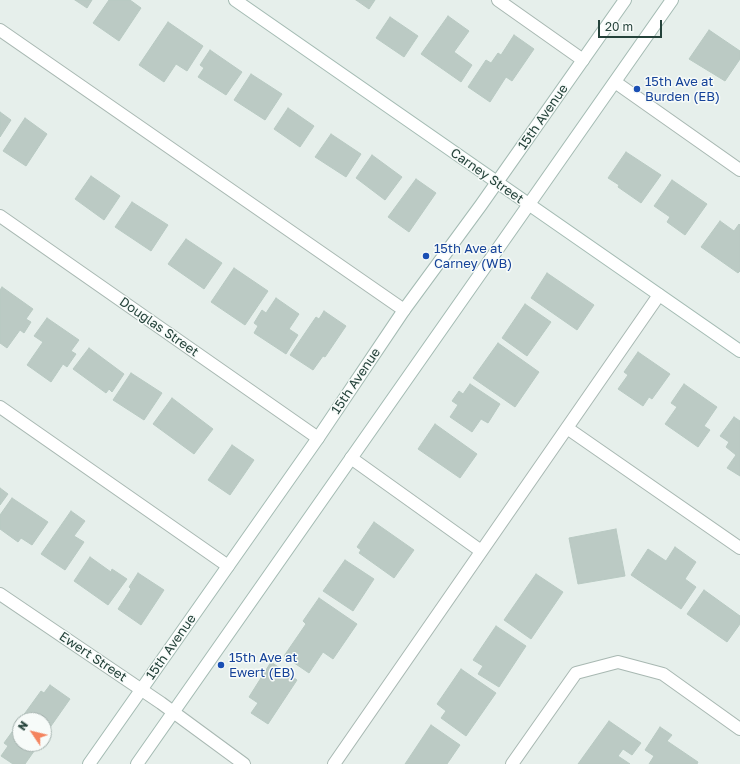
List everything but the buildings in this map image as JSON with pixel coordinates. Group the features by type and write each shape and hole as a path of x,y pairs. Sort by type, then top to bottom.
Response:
{"main road":[{"name":"Carney Street","path":"234,0 740,351"},
{"path":"498,0 583,60"},
{"name":"15th Avenue","path":"89,764 318,438 404,310 497,182 625,0"},
{"path":"137,764 672,0"},
{"path":"0,30 404,310"},
{"path":"615,82 740,170"},
{"name":"Douglas Street","path":"0,216 318,438"},
{"path":"334,764 659,295"},
{"path":"0,407 228,566"},
{"path":"567,428 740,548"},
{"path":"351,458 481,551"},
{"name":"Ewert Street","path":"0,594 174,712 244,764"},
{"path":"512,764 576,673 618,662 663,674 740,729"}],"place":[{"name":"15th Ave at Burden (EB)","path":"637,89"},
{"name":"15th Ave at Carney (WB)","path":"426,256"},
{"name":"15th Ave at Ewert (EB)","path":"221,665"}]}
